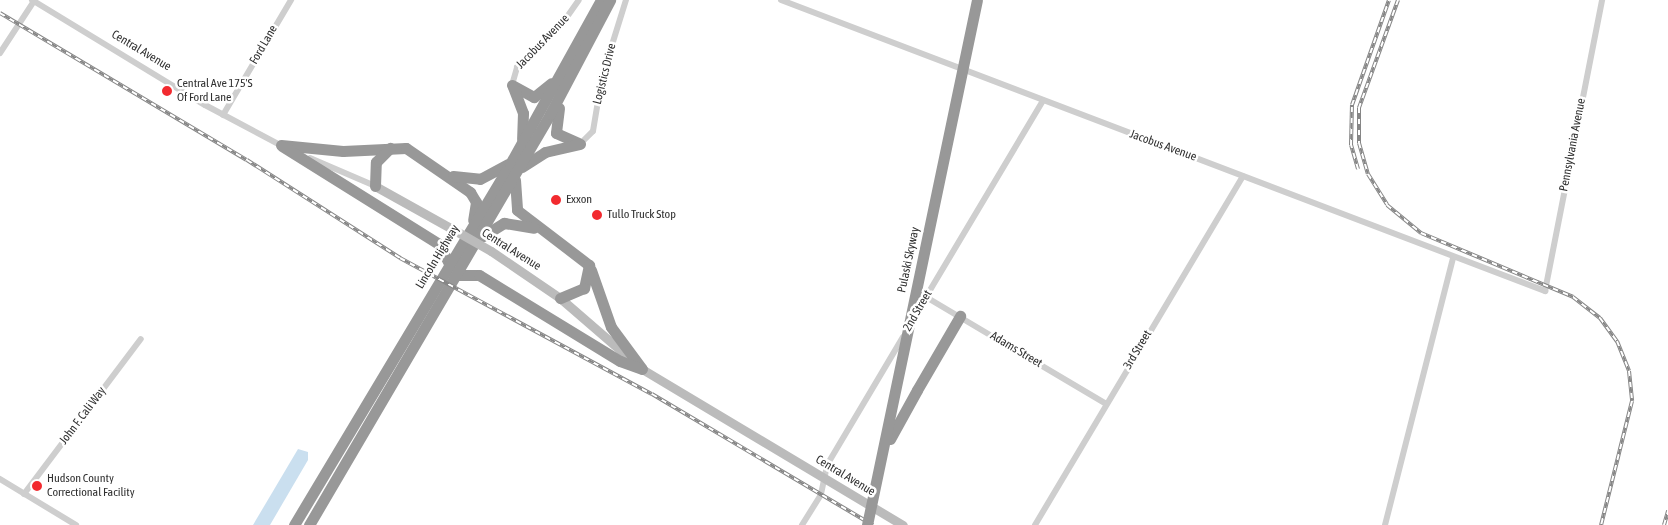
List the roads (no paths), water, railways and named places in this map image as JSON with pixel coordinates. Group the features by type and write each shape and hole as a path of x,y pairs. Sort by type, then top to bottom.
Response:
{"highway":[{"name":"Lincoln Highway","path":"294,525 470,229 513,167 521,144 566,75 601,0"},
{"name":"Lincoln Highway","path":"308,525 458,275 513,167 610,0"},
{"name":"Pulaski Skyway","path":"869,525 977,0"},
{"name":"Pulaski Skyway","path":"874,525 984,0"},
{"path":"512,85 534,97 566,75"},
{"path":"566,75 555,130 563,140 580,144"},
{"path":"512,85 523,116 521,144"},
{"path":"452,176 480,179 546,152 580,144"},
{"path":"280,145 343,151 406,148 452,176 475,200 470,229"},
{"path":"280,145 439,244 450,264"},
{"path":"375,186 376,162 390,148"},
{"path":"513,167 515,206 539,230"},
{"path":"470,250 499,224 516,222 539,230 580,254 590,268 611,327 642,369"},
{"path":"560,298 582,291 590,268"},
{"path":"458,275 479,274 620,361 642,369"},
{"path":"869,525 890,440 960,316"}],"main road":[{"name":"Central Avenue","path":"375,186 491,251 560,298 642,369 902,525"}],"street":[{"name":"Central Avenue","path":"33,0 223,116 280,145 375,186"},
{"path":"0,53 33,0"},
{"name":"Ford Lane","path":"223,116 290,0"},
{"name":"Jacobus Avenue","path":"512,85 519,64 562,24 580,0"},
{"name":"Logistics Drive","path":"580,144 594,131 602,77 626,0"},
{"name":"Jacobus Avenue","path":"781,0 1453,258 1545,290"},
{"name":"Pennsylvania Avenue","path":"1545,290 1602,0"},
{"name":"2nd Street","path":"802,525 825,478 828,465 1043,101"},
{"name":"3rd Street","path":"1035,525 1243,176"},
{"path":"1385,525 1453,258"},
{"name":"Adams Street","path":"926,297 1106,404"},
{"name":"John F. Cali Way","path":"24,494 141,339"},
{"path":"0,479 76,525"}],"water":[{"path":"298,449 308,452 308,460 270,525 253,525"}],"railway":[{"path":"1358,169 1351,145 1352,105 1389,0"},
{"path":"1398,0 1359,108 1359,143 1368,174 1387,205 1421,233 1573,297 1600,318 1617,341 1629,371 1632,401 1601,525"},
{"path":"0,13 247,160 400,258 652,394 873,525"},
{"path":"1664,525 1668,511"}],"place":[{"name":"Central Ave 175'S Of Ford Lane","path":"167,91"},
{"name":"Exxon","path":"556,200"},
{"name":"Tullo Truck Stop","path":"597,215"},
{"name":"Hudson County Correctional Facility","path":"37,486"}]}
